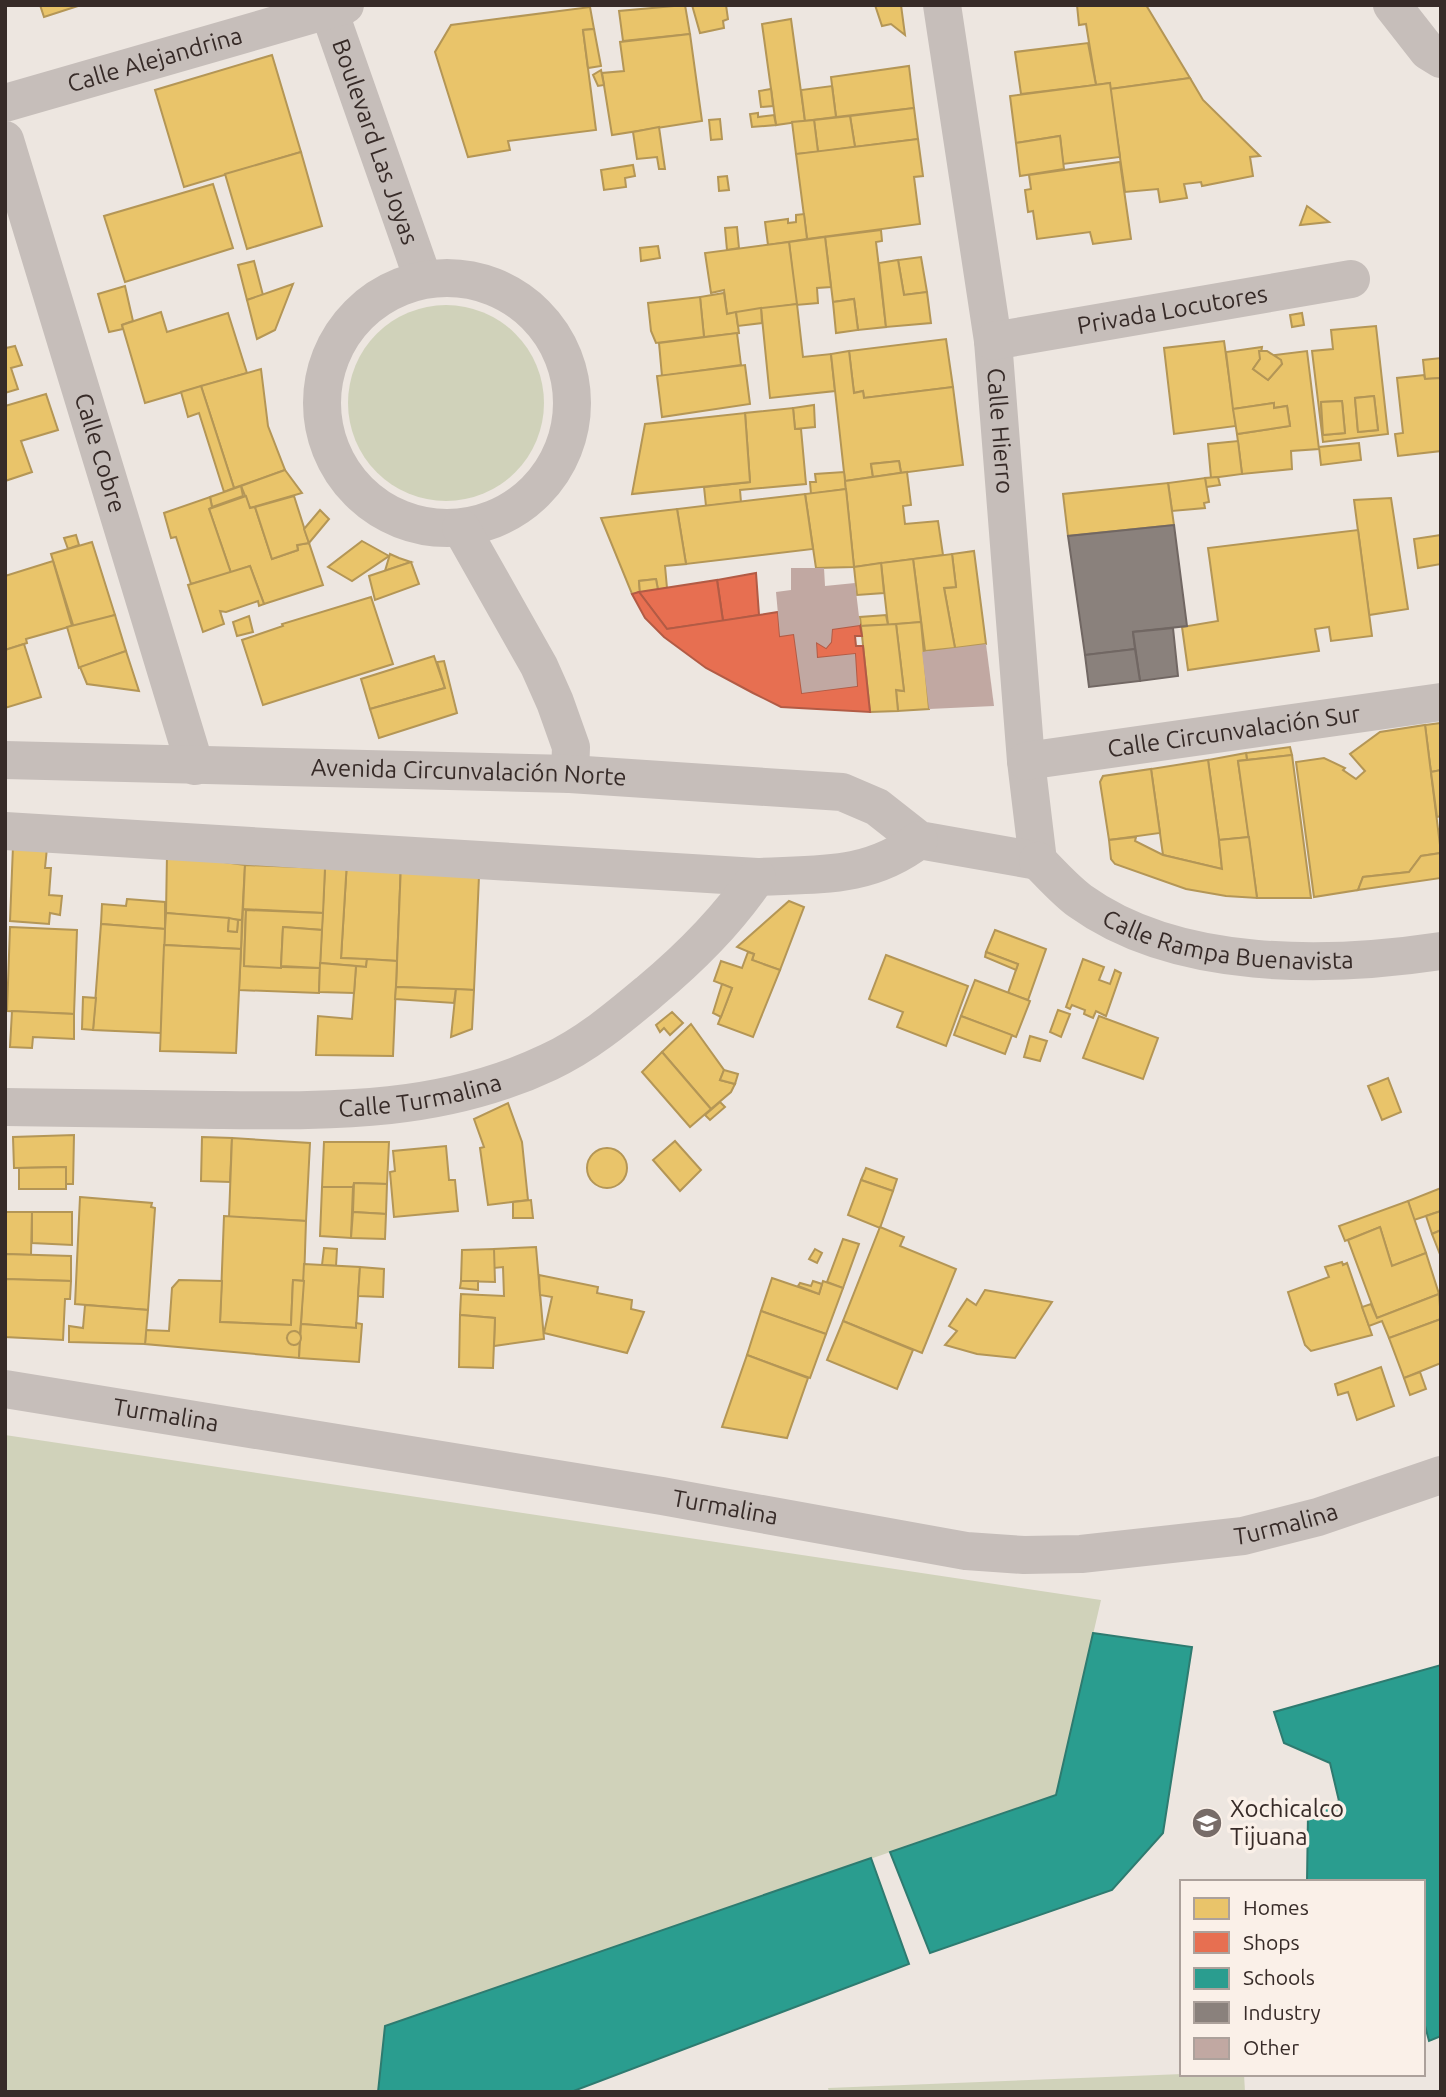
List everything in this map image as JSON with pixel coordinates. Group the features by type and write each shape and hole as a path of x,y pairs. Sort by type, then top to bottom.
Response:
{"street":[{"name":"Calle Hierro","path":"942,5 993,341 1026,761 1038,861"},
{"path":"1392,5 1428,51 1441,59"},
{"name":"Calle Alejandrina","path":"5,103 333,6"},
{"name":"Boulevard Las Joyas","path":"333,6 422,279"},
{"name":"Calle Cobre","path":"5,140 195,766"},
{"path":"422,279 474,280 515,297 530,309 562,351 573,403 566,446 551,475 520,506 461,528 418,525 369,502 340,469 324,432 321,388 333,347 359,312 381,295 422,279"},
{"name":"Privada Locutores","path":"993,341 1351,279"},
{"path":"461,528 539,666 555,702 571,747 570,774"},
{"name":"Calle Circunvalación Sur","path":"1026,761 1441,702"},
{"name":"Avenida Circunvalación Norte","path":"5,760 570,774 842,792 877,807 919,840 1038,861"},
{"path":"5,831 757,877 844,872 879,865 897,857 919,840"},
{"name":"Calle Rampa Buenavista","path":"1038,861 1079,901 1102,914 1178,944 1216,953 1269,961 1317,962 1386,959 1441,951"},
{"name":"Calle Turmalina","path":"5,1107 358,1109 420,1104 471,1092 549,1062 579,1046 708,941 736,908 757,877"},
{"name":"Turmalina","path":"5,1390 662,1496 966,1551 1024,1555 1081,1554 1243,1536 1373,1500 1441,1475"}],"green space":[{"path":"446,305 483,313 515,334 536,366 544,403 536,440 515,472 483,493 446,501 409,493 377,472 356,440 348,403 356,366 377,334 409,313"},
{"path":"5,1435 1101,1600 1056,1795 386,2026 378,2092 5,2092"},
{"path":"1180,2074 1244,2076 1245,2092 829,2092 828,2088"}],"building: Homes":[{"path":"40,5 81,5 44,17"},
{"path":"685,5 690,34 623,41 619,11"},
{"path":"692,5 726,5 728,19 723,21 724,28 700,33"},
{"path":"875,5 901,5 905,35 891,24 882,26"},
{"path":"1077,5 1146,5 1190,78 1110,89 1110,83 1096,85 1086,24 1079,25"},
{"path":"590,7 594,29 583,30 596,130 508,141 510,150 468,157 435,52 451,25"},
{"path":"791,19 805,121 776,125 762,24"},
{"path":"594,29 601,66 588,68 583,30"},
{"path":"690,34 702,121 612,135 602,73 624,71 620,42"},
{"path":"1088,43 1096,85 1021,94 1015,52"},
{"path":"272,55 301,152 184,187 155,90"},
{"path":"909,66 914,108 836,117 831,77"},
{"path":"601,70 604,85 598,86 593,75"},
{"path":"1190,78 1203,100 1260,156 1250,157 1253,176 1202,186 1201,182 1184,184 1187,198 1160,202 1158,189 1125,192 1110,89"},
{"path":"1110,83 1120,157 1063,164 1060,136 1016,143 1010,96"},
{"path":"832,86 836,117 805,121 801,90"},
{"path":"771,89 773,106 761,107 759,91"},
{"path":"914,108 918,139 855,147 850,116"},
{"path":"758,113 758,117 774,115 776,125 752,127 750,114"},
{"path":"850,116 855,147 818,152 814,120"},
{"path":"720,119 722,139 711,140 709,120"},
{"path":"814,120 818,152 796,154 792,122"},
{"path":"659,127 665,169 659,169 657,157 637,159 633,132"},
{"path":"1060,136 1064,169 1020,176 1016,143"},
{"path":"918,139 923,176 914,177 920,224 807,239 796,154"},
{"path":"301,152 322,226 247,249 225,174"},
{"path":"1120,162 1131,239 1093,244 1090,232 1037,239 1033,211 1028,212 1025,190 1031,189 1029,175"},
{"path":"633,165 635,176 625,178 626,187 604,190 601,170"},
{"path":"727,176 729,190 719,191 718,177"},
{"path":"213,184 233,248 125,282 104,216"},
{"path":"1307,206 1329,222 1300,225"},
{"path":"804,214 807,239 768,245 765,222 788,219 788,223 796,222 796,215"},
{"path":"737,227 739,248 727,250 725,228"},
{"path":"881,230 882,241 876,242 886,327 858,330 854,299 833,302 825,237"},
{"path":"825,237 831,287 817,288 818,303 796,305 789,242"},
{"path":"789,242 797,304 727,314 724,290 711,293 705,253"},
{"path":"658,246 660,258 641,261 640,248"},
{"path":"921,257 927,292 904,295 898,260"},
{"path":"898,260 904,295 927,292 931,323 886,327 879,263"},
{"path":"254,261 263,295 247,300 238,265"},
{"path":"293,284 275,330 257,339 247,300"},
{"path":"125,286 133,321 122,325 123,329 109,332 98,294"},
{"path":"724,293 727,314 736,312 739,333 704,337 700,297"},
{"path":"700,297 704,337 656,343 651,331 648,303"},
{"path":"854,299 858,330 836,333 833,302"},
{"path":"797,304 803,357 831,354 835,391 770,398 761,308"},
{"path":"761,308 762,323 738,326 736,312"},
{"path":"161,312 167,332 228,313 247,373 145,403 122,325"},
{"path":"1302,313 1304,325 1292,327 1290,315"},
{"path":"1376,326 1388,434 1323,442 1312,351 1333,349 1331,330","holes":["1374,396 1378,430 1358,432 1355,398","1342,401 1345,433 1323,435 1321,402"]},
{"path":"737,333 741,365 662,376 659,343"},
{"path":"946,339 953,387 864,398 863,391 854,393 849,351"},
{"path":"1224,341 1236,426 1174,434 1164,348"},
{"path":"5,344 6,348 15,346 22,365 11,368 18,389 5,393"},
{"path":"1262,347 1260,359 1253,369 1268,380 1282,364 1275,355 1307,351 1319,449 1291,451 1292,469 1242,474 1237,434 1290,426 1287,406 1274,408 1274,403 1233,409 1226,352"},
{"path":"849,351 854,393 863,391 864,398 953,387 963,465 901,473 899,461 871,464 873,477 845,481 831,354"},
{"path":"1259,351 1267,351 1281,360 1282,364 1268,380 1253,369 1260,359"},
{"path":"1441,358 1441,378 1425,379 1423,360"},
{"path":"745,365 750,404 662,417 657,376"},
{"path":"261,369 268,426 285,470 234,488 201,386"},
{"path":"1424,375 1425,379 1441,378 1441,451 1398,456 1395,434 1403,433 1397,378"},
{"path":"201,386 234,488 224,492 199,413 188,417 181,392"},
{"path":"46,394 58,430 21,441 32,472 5,481 5,406"},
{"path":"1374,396 1378,430 1358,432 1355,398"},
{"path":"1342,401 1345,433 1323,435 1321,402"},
{"path":"1274,403 1274,408 1287,406 1290,426 1237,434 1233,409"},
{"path":"814,405 815,427 795,429 793,408"},
{"path":"793,408 795,429 801,429 806,484 740,490 741,502 706,506 704,487 750,482 745,413"},
{"path":"745,413 750,482 632,494 645,424"},
{"path":"1238,441 1242,474 1211,478 1208,444"},
{"path":"1359,443 1361,460 1321,465 1319,447"},
{"path":"899,461 901,473 873,477 871,464"},
{"path":"285,470 302,493 250,508 241,486"},
{"path":"844,472 846,489 811,494 810,482 816,482 815,474"},
{"path":"907,472 911,505 903,506 905,524 938,521 943,555 854,567 845,481"},
{"path":"1218,477 1220,485 1206,487 1205,478"},
{"path":"1205,478 1209,502 1204,503 1205,508 1172,511 1168,483"},
{"path":"1168,483 1174,525 1068,536 1063,494"},
{"path":"241,486 243,496 212,507 210,497"},
{"path":"846,489 854,567 816,568 805,494"},
{"path":"805,494 813,549 686,564 677,509"},
{"path":"246,496 250,508 255,507 272,559 298,550 297,545 309,543 323,585 264,604 250,566 231,573 209,509"},
{"path":"294,496 309,543 297,545 298,550 272,559 255,507"},
{"path":"210,497 212,507 209,509 231,573 191,584 176,537 171,538 164,513"},
{"path":"1391,498 1408,609 1369,615 1354,500"},
{"path":"677,509 686,564 665,566 667,588 658,590 656,579 639,581 640,593 632,594 601,518"},
{"path":"320,510 329,519 309,543 304,529"},
{"path":"1358,530 1372,636 1331,641 1329,627 1315,629 1319,651 1188,670 1182,627 1218,621 1208,548"},
{"path":"76,535 79,545 68,549 64,538"},
{"path":"1441,535 1441,564 1418,568 1414,539"},
{"path":"362,541 389,556 352,581 328,567"},
{"path":"92,542 115,615 74,628 51,554"},
{"path":"974,551 986,644 955,648 944,588 956,587 952,554"},
{"path":"390,554 399,558 411,562 385,571"},
{"path":"952,554 956,587 944,588 955,648 925,651 913,559"},
{"path":"913,559 921,622 888,625 881,563"},
{"path":"53,561 72,626 26,639 27,643 5,650 5,576"},
{"path":"411,562 419,584 375,600 369,576"},
{"path":"881,563 884,593 857,595 854,567"},
{"path":"250,566 264,604 259,606 258,601 226,612 220,611 224,624 203,632 188,585"},
{"path":"656,579 658,590 640,593 639,581"},
{"path":"371,597 393,664 263,705 242,640 283,626 282,624"},
{"path":"115,615 126,651 79,668 67,627"},
{"path":"886,615 888,625 861,626 860,617"},
{"path":"249,616 253,632 237,636 233,622"},
{"path":"921,622 929,709 898,711 896,690 904,691 896,624"},
{"path":"896,624 904,691 896,690 898,711 870,712 861,626"},
{"path":"24,644 41,697 5,708 5,650"},
{"path":"126,651 139,691 87,684 80,667"},
{"path":"434,656 445,688 370,709 361,679"},
{"path":"444,661 457,713 379,738 370,709 445,688 437,662"},
{"path":"1441,723 1441,770 1431,772 1425,725"},
{"path":"1425,725 1441,853 1421,856 1409,872 1363,877 1358,890 1314,897 1296,762 1324,758 1345,768 1343,770 1356,779 1365,771 1350,754 1380,732"},
{"path":"1290,747 1292,755 1247,760 1246,753"},
{"path":"1246,753 1247,760 1238,761 1249,837 1219,840 1208,760"},
{"path":"1292,755 1311,898 1257,898 1238,761"},
{"path":"1208,760 1222,869 1163,855 1151,769"},
{"path":"1151,769 1160,833 1109,840 1100,782 1103,776"},
{"path":"1441,770 1441,816 1437,817 1431,772"},
{"path":"1136,837 1135,841 1163,855 1222,869 1219,840 1249,837 1257,898 1186,889 1115,864 1111,859 1109,840"},
{"path":"13,846 47,848 45,868 51,868 49,895 62,896 60,915 50,913 49,924 10,921"},
{"path":"1441,853 1441,878 1358,890 1363,877 1409,872 1421,856"},
{"path":"167,854 245,865 242,920 166,913"},
{"path":"347,861 401,864 397,961 341,958"},
{"path":"347,861 341,958 367,959 366,967 320,963 325,868"},
{"path":"401,864 479,876 474,990 396,987"},
{"path":"245,865 325,868 323,913 243,909"},
{"path":"127,899 165,902 165,929 101,924 102,904 126,906"},
{"path":"789,901 804,907 780,970 752,960 754,954 737,947"},
{"path":"243,909 246,910 244,966 320,968 319,993 239,990"},
{"path":"246,910 323,913 322,930 283,927 281,968 244,966"},
{"path":"166,913 229,918 228,931 237,932 238,920 242,920 241,949 164,945"},
{"path":"229,918 238,920 237,932 228,931"},
{"path":"101,924 165,929 161,1033 93,1030"},
{"path":"10,927 77,930 74,1014 7,1011"},
{"path":"283,927 322,930 320,968 281,966"},
{"path":"995,930 1046,949 1028,1000 1008,993 1018,964 986,952"},
{"path":"164,945 241,949 236,1053 160,1051"},
{"path":"748,952 754,954 752,960 780,970 753,1037 718,1024 732,988 714,981 721,961 742,968"},
{"path":"986,952 1018,964 1016,970 985,957"},
{"path":"886,955 968,986 946,1046 897,1027 903,1012 869,999"},
{"path":"367,959 397,961 393,1056 316,1055 318,1016 352,1019 356,966 366,967"},
{"path":"1083,959 1104,967 1099,980 1110,984 1115,970 1121,973 1106,1016 1096,1011 1093,1018 1084,1014 1085,1010 1072,1005 1070,1009 1066,1007"},
{"path":"320,963 356,966 354,993 319,992"},
{"path":"975,980 1030,1001 1016,1037 961,1016"},
{"path":"722,984 732,988 721,1017 713,1013"},
{"path":"396,987 456,989 454,1003 395,999"},
{"path":"456,989 474,990 472,1029 451,1037"},
{"path":"83,997 96,998 93,1030 82,1029"},
{"path":"1058,1010 1070,1014 1061,1037 1050,1032"},
{"path":"12,1011 74,1014 74,1039 33,1037 32,1048 10,1047"},
{"path":"672,1012 683,1023 670,1035 664,1028 660,1032 656,1025"},
{"path":"961,1016 1012,1035 1005,1054 954,1035"},
{"path":"1099,1016 1158,1038 1143,1079 1083,1058"},
{"path":"691,1024 724,1070 720,1080 735,1084 731,1092 711,1109 662,1052"},
{"path":"1030,1036 1047,1041 1040,1061 1024,1057"},
{"path":"662,1052 711,1109 690,1127 642,1072"},
{"path":"724,1070 738,1074 735,1084 720,1080"},
{"path":"1388,1078 1401,1112 1382,1120 1368,1086"},
{"path":"720,1102 725,1107 710,1120 705,1115"},
{"path":"508,1103 522,1142 528,1200 488,1205 480,1148 484,1147 474,1119"},
{"path":"74,1135 73,1184 66,1184 66,1167 14,1168 13,1137"},
{"path":"202,1137 232,1138 230,1182 201,1181"},
{"path":"232,1138 310,1143 306,1221 229,1217"},
{"path":"675,1141 701,1170 680,1191 653,1160"},
{"path":"324,1142 389,1142 387,1184 354,1183 353,1187 322,1187"},
{"path":"446,1146 449,1180 455,1180 458,1211 394,1217 390,1172 395,1171 393,1151"},
{"path":"607,1148 621,1154 627,1168 621,1182 607,1188 593,1182 587,1168 593,1154"},
{"path":"66,1167 66,1189 19,1189 19,1168"},
{"path":"866,1168 897,1179 893,1191 861,1180"},
{"path":"861,1180 893,1191 880,1228 848,1215"},
{"path":"354,1183 387,1184 386,1214 353,1212"},
{"path":"322,1187 353,1187 351,1238 320,1236"},
{"path":"1441,1188 1441,1211 1414,1220 1408,1201"},
{"path":"80,1197 152,1203 151,1207 155,1208 148,1310 75,1304"},
{"path":"531,1200 533,1218 513,1218 513,1202"},
{"path":"1408,1201 1426,1253 1392,1266 1380,1227 1345,1241 1339,1226"},
{"path":"1441,1211 1441,1230 1432,1234 1426,1216"},
{"path":"5,1212 32,1212 31,1255 5,1254"},
{"path":"32,1212 72,1212 72,1245 32,1243"},
{"path":"353,1212 386,1214 385,1239 351,1238"},
{"path":"224,1216 306,1221 304,1281 293,1280 291,1325 220,1322"},
{"path":"880,1227 904,1237 900,1246 956,1269 922,1353 843,1321"},
{"path":"1380,1227 1392,1266 1426,1253 1439,1294 1377,1318 1348,1240"},
{"path":"1441,1230 1441,1257 1432,1234"},
{"path":"843,1239 859,1244 843,1288 827,1282"},
{"path":"536,1247 544,1339 494,1346 495,1318 460,1315 461,1294 504,1296 503,1267 494,1268 494,1249"},
{"path":"324,1248 337,1249 336,1266 322,1265"},
{"path":"494,1249 495,1282 461,1281 462,1250"},
{"path":"815,1249 822,1253 817,1263 809,1259"},
{"path":"5,1254 71,1256 71,1281 5,1279"},
{"path":"1342,1262 1343,1265 1347,1263 1372,1335 1311,1351 1305,1345 1288,1292 1329,1277 1325,1267"},
{"path":"304,1264 360,1267 356,1328 301,1324"},
{"path":"360,1267 384,1269 383,1297 358,1296"},
{"path":"539,1275 598,1287 597,1293 632,1300 631,1309 644,1312 627,1353 544,1333 552,1297 540,1295"},
{"path":"772,1278 819,1294 823,1281 843,1288 826,1334 761,1311"},
{"path":"5,1279 71,1281 70,1299 65,1299 63,1340 5,1337"},
{"path":"179,1280 222,1281 220,1322 291,1325 293,1280 304,1281 300,1335 295,1331 287,1338 294,1345 300,1342 299,1358 145,1344 146,1330 169,1331 172,1288"},
{"path":"461,1281 478,1281 478,1290 460,1288"},
{"path":"813,1281 822,1284 819,1294 798,1286 800,1283 811,1286"},
{"path":"985,1290 1052,1302 1015,1358 977,1354 945,1345 957,1331 949,1326 967,1299 976,1305"},
{"path":"1439,1294 1441,1319 1389,1338 1382,1321 1369,1326 1362,1307 1371,1304 1377,1318"},
{"path":"85,1305 148,1310 145,1344 69,1342 69,1326 83,1328"},
{"path":"761,1311 826,1334 810,1378 747,1355"},
{"path":"460,1315 495,1318 493,1368 459,1367"},
{"path":"1441,1319 1441,1363 1404,1378 1389,1338"},
{"path":"843,1321 913,1350 897,1389 827,1360"},
{"path":"356,1323 362,1324 359,1362 299,1358 301,1324 356,1328"},
{"path":"294,1331 299,1333 299,1343 294,1345 289,1343 287,1338 289,1333"},
{"path":"747,1355 808,1378 787,1438 722,1427"},
{"path":"1381,1367 1394,1406 1357,1420 1348,1392 1338,1395 1335,1384"},
{"path":"1420,1372 1426,1389 1410,1395 1404,1378"}],"building: Shops":[{"path":"756,573 759,615 723,621 717,580"},
{"path":"717,580 723,621 667,629 639,592"},
{"path":"639,592 667,629 778,612 780,636 794,634 802,693 857,686 855,654 817,658 816,642 826,648 831,642 832,629 860,625 862,636 855,636 856,646 863,646 870,712 781,707 753,693 706,668 664,637 645,618 632,594"}],"building: Schools":[{"path":"1093,1633 1192,1647 1163,1833 1112,1890 930,1953 890,1852 1056,1795"},
{"path":"1441,1665 1441,2036 1429,2041 1425,2026 1425,1880 1307,1880 1308,1814 1339,1801 1330,1763 1284,1743 1274,1712"},
{"path":"871,1858 909,1964 571,2092 378,2092 385,2026"}],"building: Industry":[{"path":"1174,525 1187,626 1133,632 1135,649 1085,655 1068,536"},
{"path":"1173,628 1178,676 1140,681 1133,632"},
{"path":"1135,649 1140,681 1089,687 1085,655"}],"building: Other":[{"path":"791,568 824,568 825,586 855,583 860,625 832,629 831,642 826,648 816,642 817,658 855,654 857,686 802,693 794,634 780,636 776,592 791,590"},
{"path":"986,644 994,706 929,709 922,652"}],"place":[{"name":"Xochicalco Tijuana","path":"1207,1823"}]}
